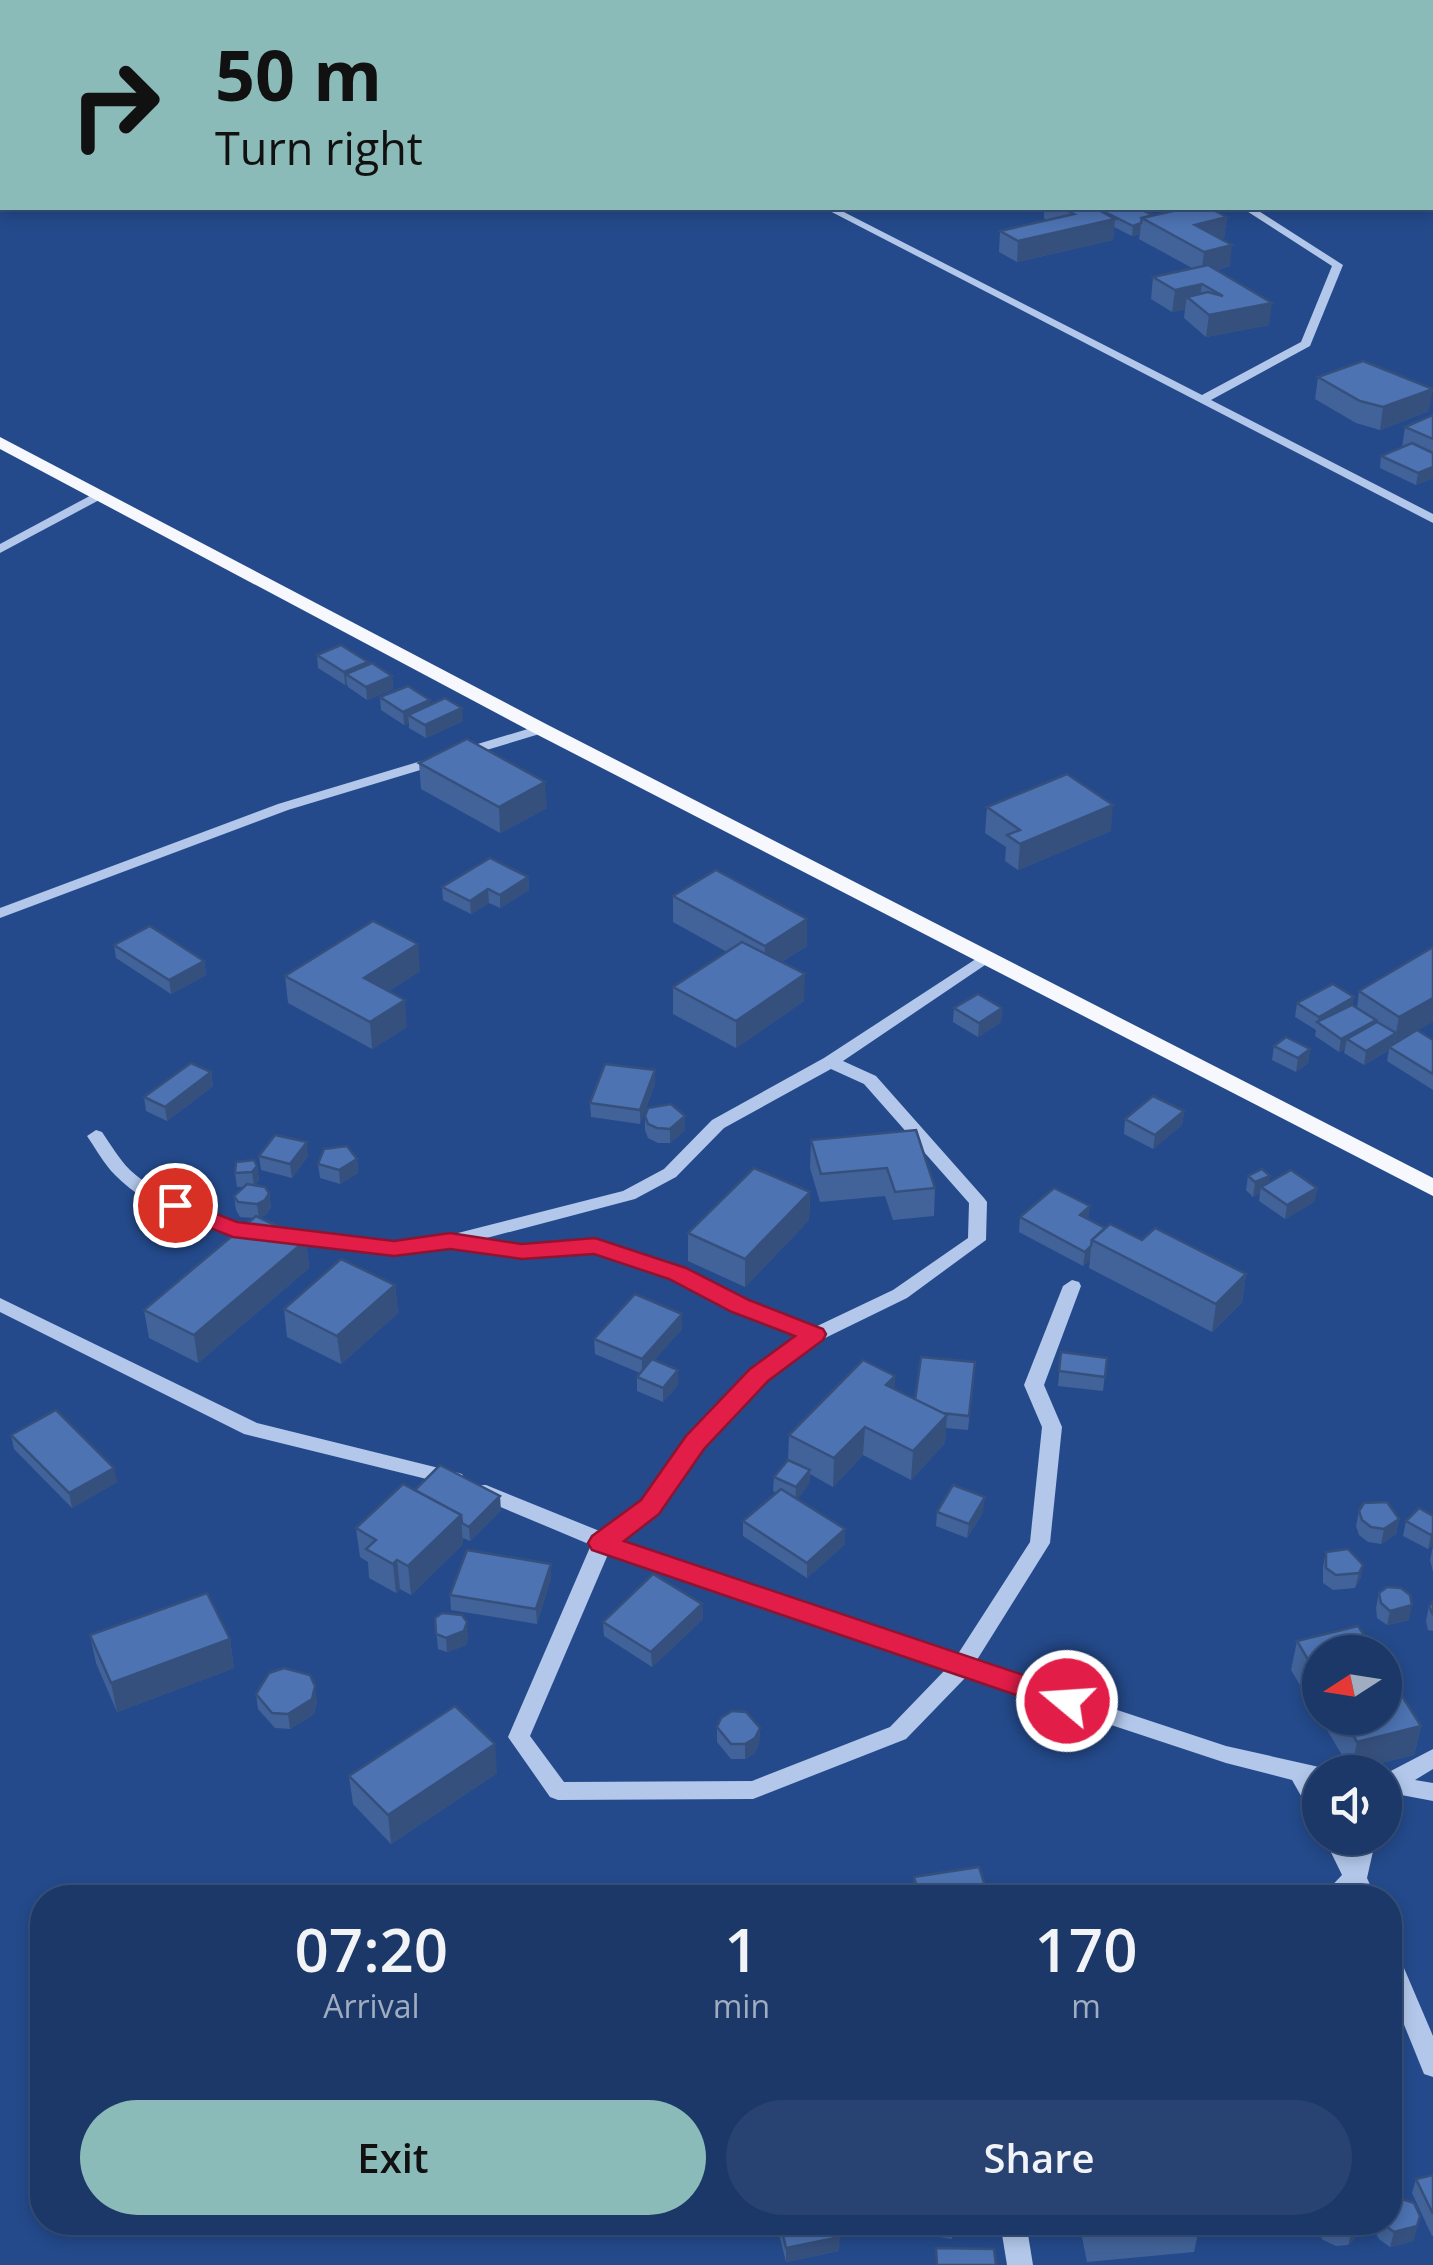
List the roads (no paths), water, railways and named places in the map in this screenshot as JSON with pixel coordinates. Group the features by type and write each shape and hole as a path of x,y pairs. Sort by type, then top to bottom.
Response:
{"main road":[{"path":"0,442 541,729 1433,1188"}],"street":[{"path":"832,210 1433,519"},
{"path":"1202,400 1306,344 1338,265 1249,210"},
{"path":"0,549 99,495"},
{"path":"0,913 283,806 541,729"},
{"path":"96,1136 125,1175 175,1205 233,1229 394,1248 450,1241 629,1195 670,1174 718,1124 830,1062 986,958"},
{"path":"830,1062 870,1080 978,1202 977,1240 900,1294 814,1334 759,1375 695,1442 650,1507 602,1543 519,1737 558,1791 753,1790 898,1733 961,1668 1040,1542 1052,1427 1034,1384 1072,1286"},
{"path":"450,1241 522,1252 595,1246 677,1273 740,1306 814,1334"},
{"path":"0,1304 251,1429 440,1473 602,1543 961,1668 1302,1772"},
{"path":"1402,1777 1433,1758"},
{"path":"1402,1788 1433,1792"},
{"path":"1345,1855 1360,1885"},
{"path":"1361,1885 1364,1855"},
{"path":"1402,1990 1433,2066"},
{"path":"1015,2235 1020,2265"}]}
